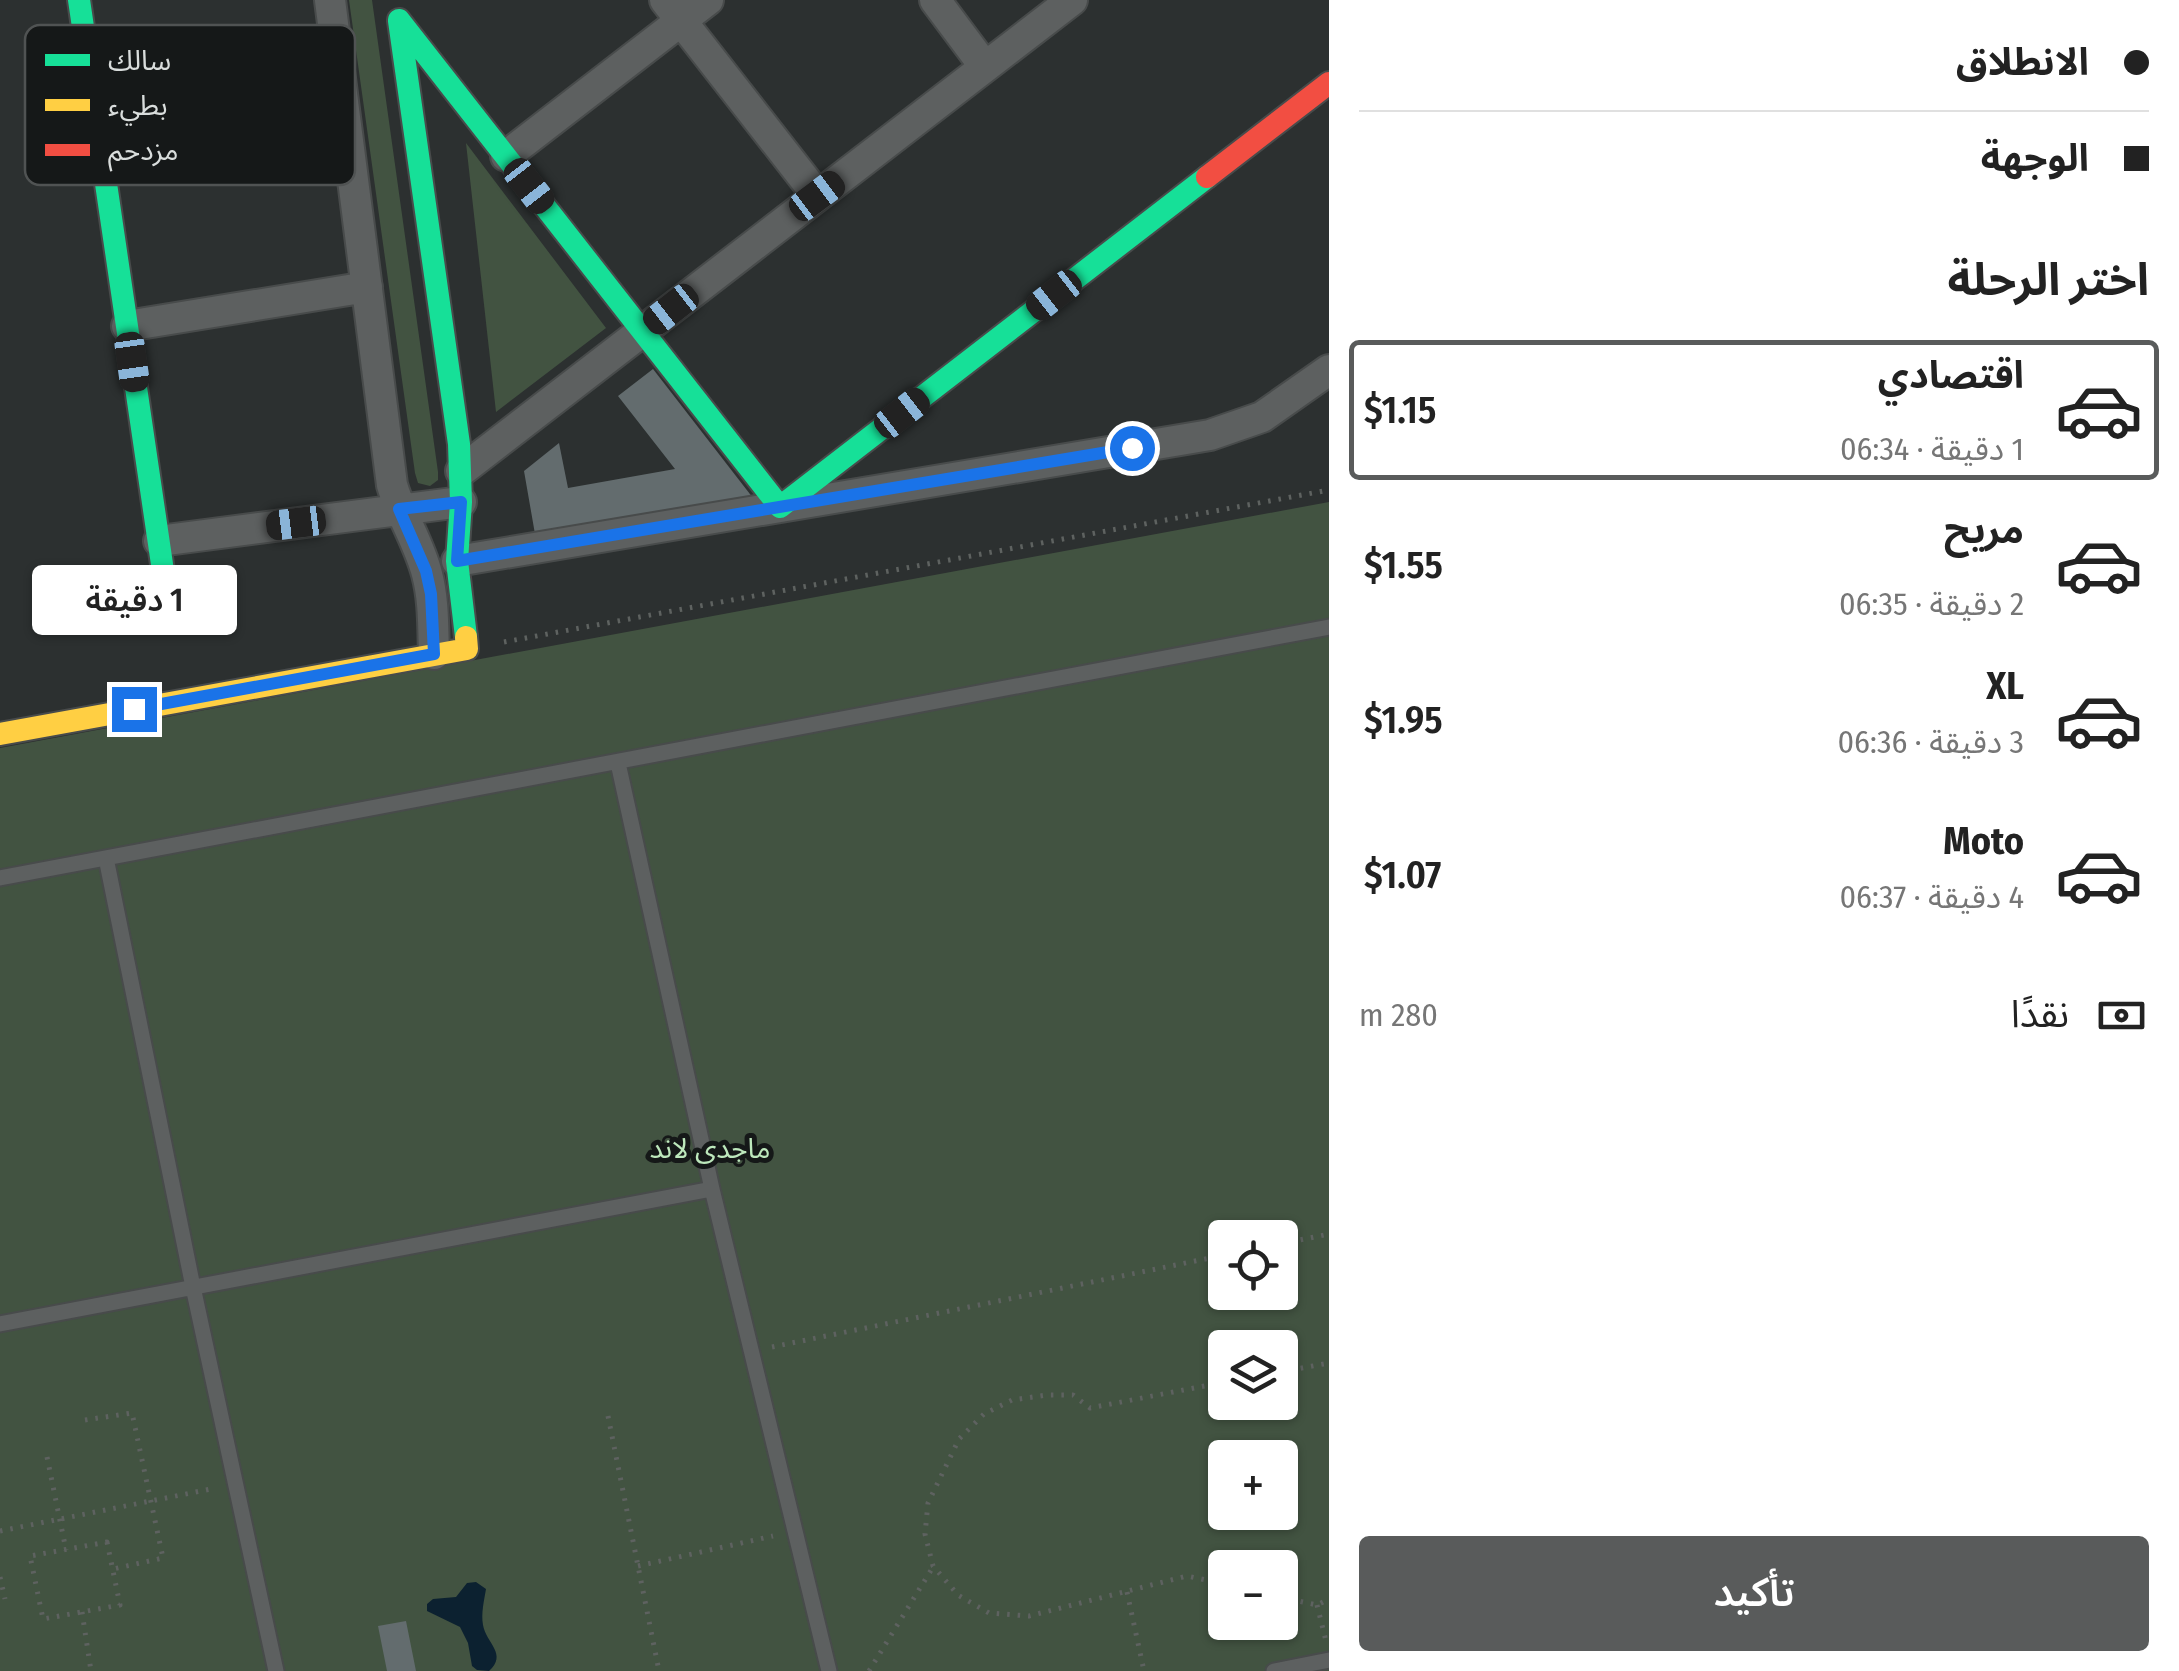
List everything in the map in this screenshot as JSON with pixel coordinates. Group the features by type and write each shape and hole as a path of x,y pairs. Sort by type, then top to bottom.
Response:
{"street":[{"path":"79,0 83,25"},
{"path":"330,0 333,25"},
{"path":"506,156 673,10 708,0"},
{"path":"935,0 985,67"},
{"path":"461,470 1072,0"},
{"path":"398,10 506,156 780,507"},
{"path":"0,734 467,648 457,561 461,470 398,10"},
{"path":"673,10 817,196"},
{"path":"780,507 1329,83"},
{"path":"107,185 168,606"},
{"path":"354,185 392,484 426,571 434,654"},
{"path":"127,326 366,287"},
{"path":"457,561 1223,432 1262,418 1329,370"},
{"path":"159,541 461,502"}],"lane":[{"path":"0,878 1329,627"},
{"path":"618,763 712,1189 830,1671"},
{"path":"106,858 276,1671"},
{"path":"0,1324 712,1189"},
{"path":"1274,1671 1329,1660"}],"path":[{"path":"467,648 1329,490"},
{"path":"1298,1240 1328,1234 1329,1242"},
{"path":"771,1347 1208,1258"},
{"path":"1298,1368 1329,1362"},
{"path":"1208,1385 1090,1408 1074,1394 1047,1395 1012,1400 984,1414 959,1439 928,1503 925,1534 933,1566 958,1595 989,1612 1029,1616 1187,1576 1208,1580"},
{"path":"85,1420 132,1414 163,1558 113,1569"},
{"path":"608,1416 659,1671"},
{"path":"47,1457 66,1550"},
{"path":"0,1530 216,1488"},
{"path":"638,1566 773,1536"},
{"path":"107,1542 113,1569 120,1605 43,1619 30,1556 107,1542"},
{"path":"869,1670 933,1566"},
{"path":"0,1577 4,1599"},
{"path":"1127,1592 1144,1671"},
{"path":"1298,1601 1317,1605 1329,1598"},
{"path":"1317,1605 1326,1641"},
{"path":"82,1612 92,1671"}],"green space":[{"path":"349,0 372,0 438,472 438,480 430,486 418,483 415,473"},
{"path":"466,143 606,328 496,412"},
{"name":"ماجدی لاند","path":"1329,502 1329,1671 0,1671 0,748"}],"water":[{"path":"476,1582 486,1589 483,1625 496,1654 489,1671 472,1666 460,1627 427,1611 427,1604 433,1599 456,1597 467,1583"}],"building":[{"path":"653,369 753,498 535,534 524,471 559,443 568,488 675,469 618,396"},
{"path":"406,1621 416,1671 387,1671 378,1626"}],"traffic: fast":[{"path":"79,0 83,25"},
{"path":"399,20 780,507 1207,177"},
{"path":"399,21 459,444 457,561 466,637"},
{"path":"106,185 168,605"}],"traffic: slow":[{"path":"0,734 467,649 466,637"}],"traffic: jam":[{"path":"1207,177 1329,83"}],"route":[{"path":"134,709 434,654 426,571 399,509 461,502 457,561 1132,448"}]}
